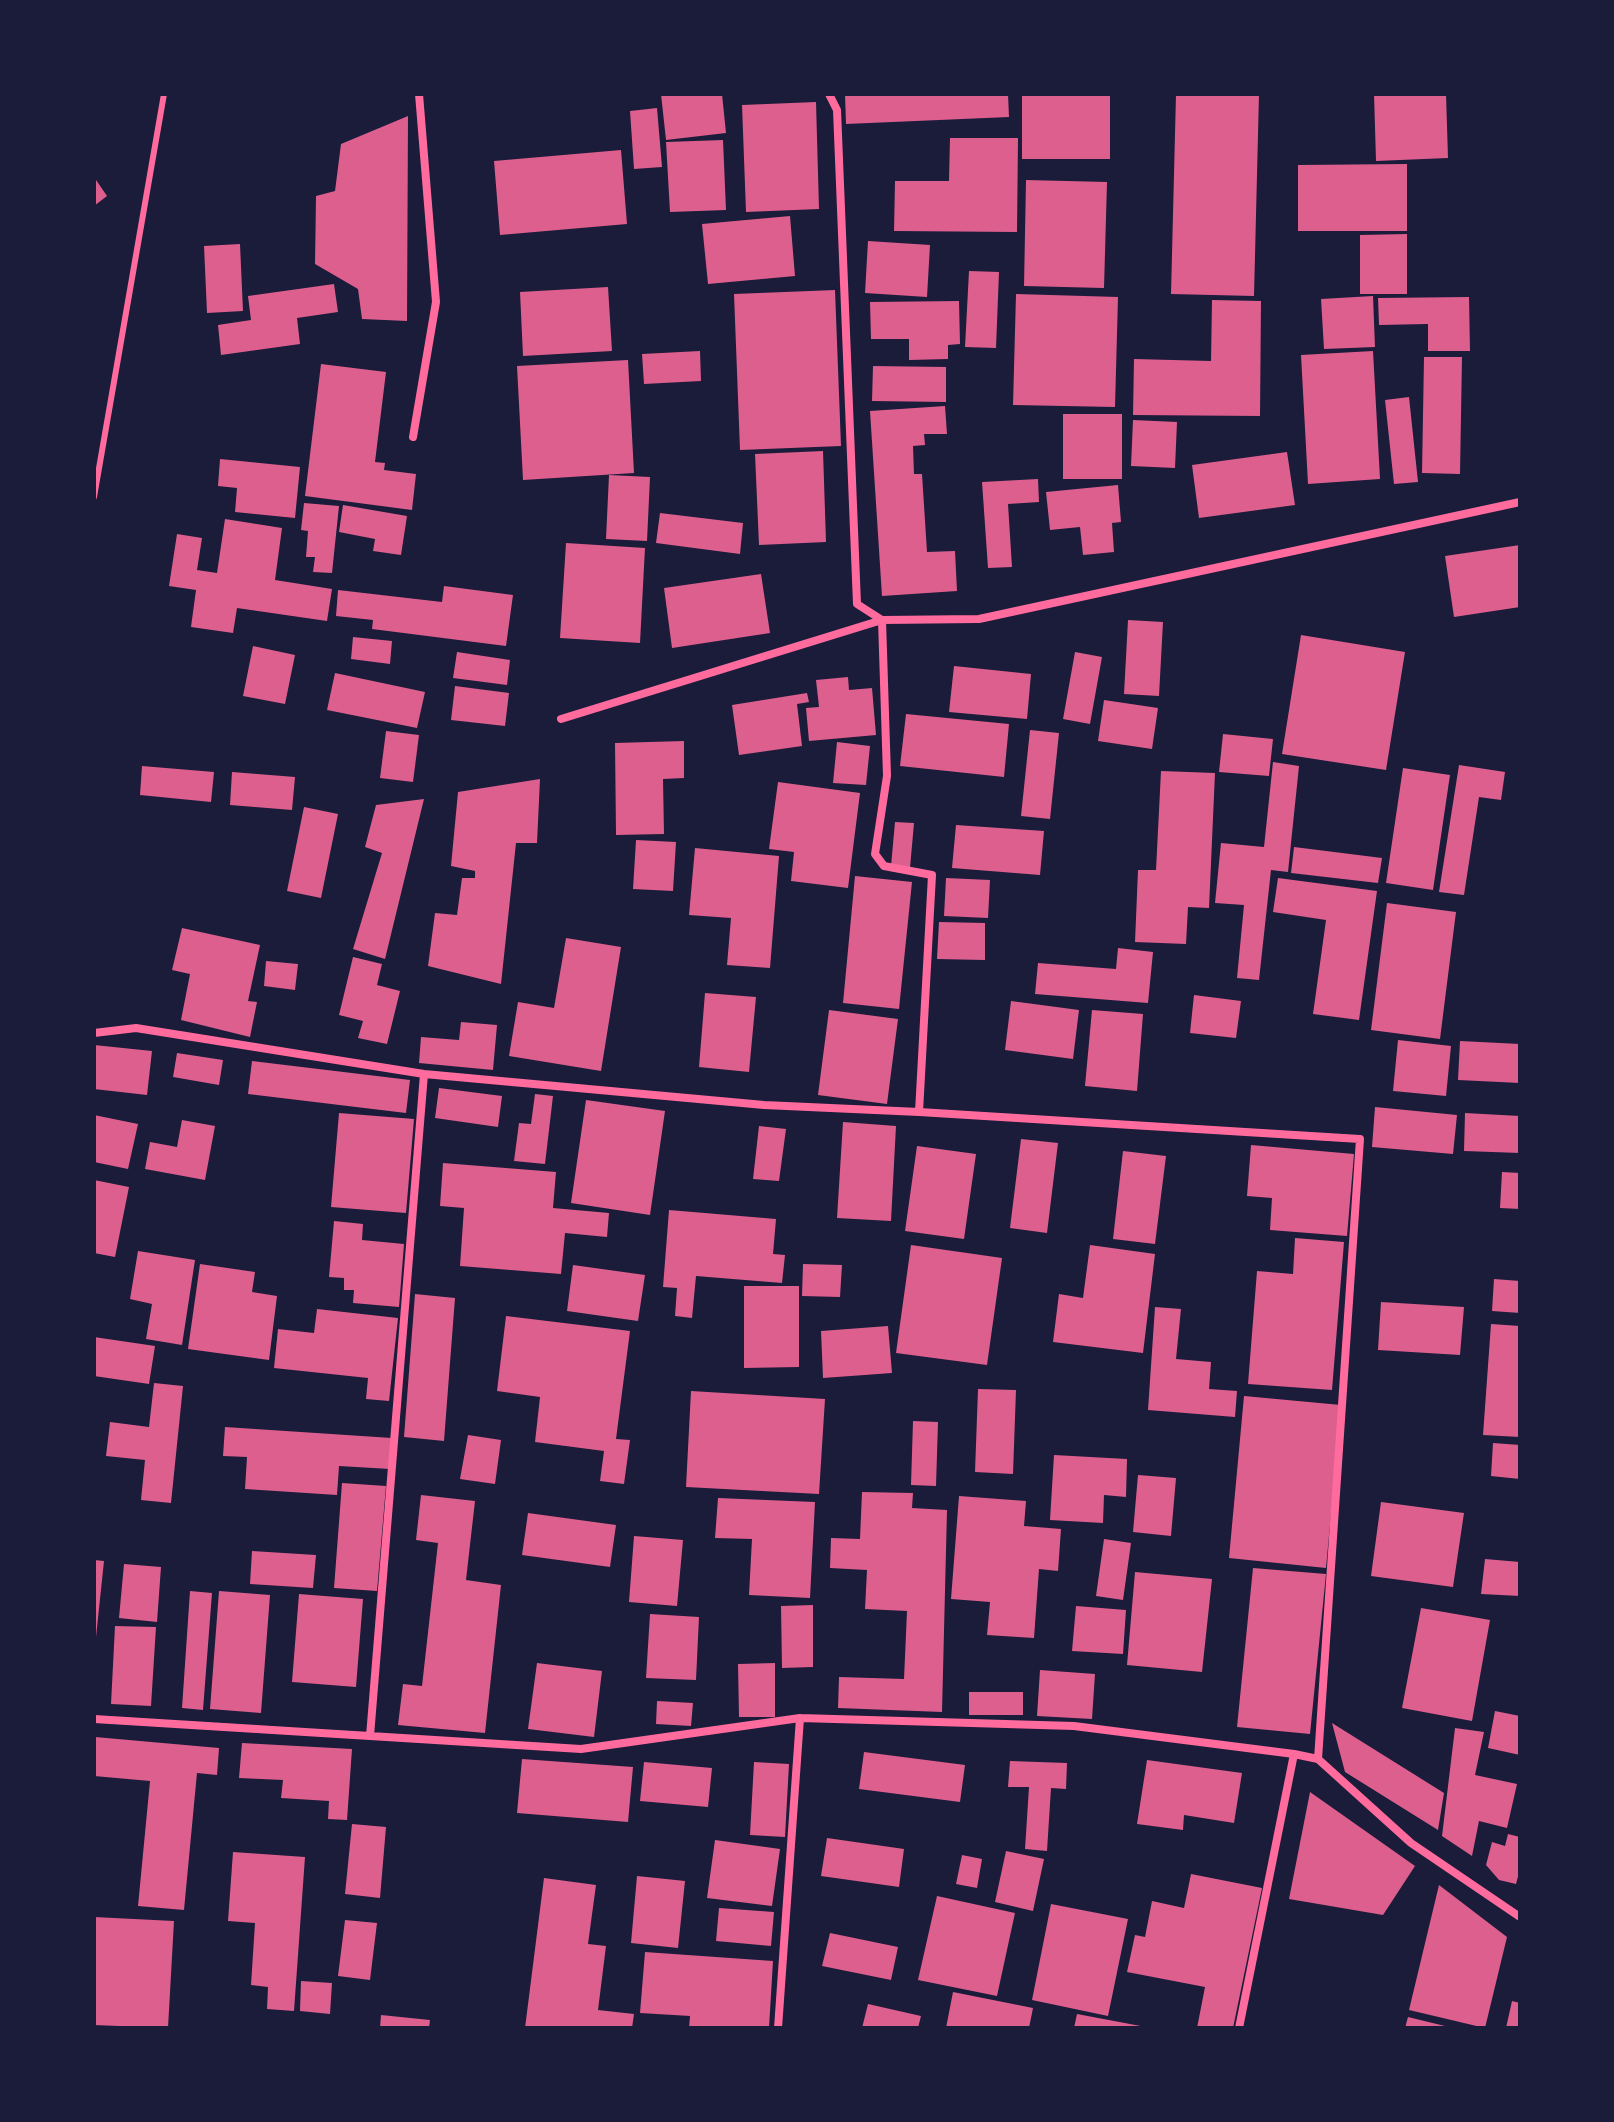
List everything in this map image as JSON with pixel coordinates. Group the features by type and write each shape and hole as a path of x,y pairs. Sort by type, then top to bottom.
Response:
{"street":[{"path":"413,437 436,302 419,94"},
{"path":"829,94 837,110 857,604 882,620"},
{"path":"561,719 882,620 979,619 1520,502"},
{"path":"882,620 887,776 875,854 884,866 932,875 919,1112"},
{"path":"94,1033 136,1028 424,1074 764,1105 1360,1139 1318,1759"},
{"path":"370,1736 424,1074"},
{"path":"778,2028 800,1718"},
{"path":"94,1719 581,1749 800,1718 1074,1726 1294,1754 1318,1759 1411,1843 1520,1917"},
{"path":"1239,2028 1294,1754"}],"lane":[{"path":"94,497 164,94"}],"building":[{"path":"661,94 722,94 726,133 666,140"},
{"path":"845,94 1008,94 1009,117 846,124"},
{"path":"1022,94 1110,94 1110,159 1022,159"},
{"path":"1176,94 1259,94 1254,296 1171,294"},
{"path":"1374,94 1446,94 1448,158 1376,161"},
{"path":"816,102 819,209 746,212 742,105"},
{"path":"657,108 662,167 634,169 630,111"},
{"path":"408,116 407,321 362,319 358,289 315,264 316,196 335,191 341,144"},
{"path":"950,138 1018,138 1017,232 894,231 895,181 949,181"},
{"path":"723,140 726,210 670,212 666,142"},
{"path":"621,150 627,224 500,235 494,161"},
{"path":"1407,164 1407,231 1298,231 1298,165"},
{"path":"94,177 107,196 94,206"},
{"path":"1026,180 1107,182 1104,288 1024,286"},
{"path":"790,216 795,276 708,284 702,224"},
{"path":"1407,234 1407,294 1360,294 1360,235"},
{"path":"868,241 930,245 927,297 865,293"},
{"path":"240,244 243,311 207,313 204,246"},
{"path":"969,271 999,272 996,348 965,347"},
{"path":"334,284 338,312 297,318 300,344 221,355 218,325 251,320 248,296"},
{"path":"608,287 612,351 523,356 520,292"},
{"path":"835,290 841,446 740,450 734,294"},
{"path":"1016,294 1118,297 1115,407 1013,405"},
{"path":"1373,296 1375,347 1324,349 1321,299"},
{"path":"1469,297 1470,351 1428,351 1428,324 1379,325 1378,298"},
{"path":"1212,300 1261,301 1260,416 1133,415 1134,359 1211,361"},
{"path":"959,301 960,344 948,345 948,359 909,360 909,339 871,339 870,302"},
{"path":"700,351 701,381 644,384 642,354"},
{"path":"1373,351 1380,479 1308,484 1301,355"},
{"path":"1424,357 1462,357 1460,474 1422,473"},
{"path":"628,360 634,473 523,480 517,366"},
{"path":"321,364 386,372 375,462 385,463 384,470 416,474 412,510 305,496"},
{"path":"873,366 946,367 946,402 872,401"},
{"path":"1409,397 1418,482 1394,484 1385,400"},
{"path":"945,406 947,434 924,434 925,445 913,446 914,474 922,474 927,552 955,551 957,591 882,596 870,411"},
{"path":"1063,414 1122,414 1122,479 1063,479"},
{"path":"1133,420 1177,422 1175,468 1131,466"},
{"path":"823,451 826,542 759,545 755,454"},
{"path":"1287,452 1295,505 1199,518 1192,465"},
{"path":"220,459 300,467 295,518 235,512 237,488 218,486"},
{"path":"609,475 650,477 647,541 606,539"},
{"path":"1038,479 1039,502 1008,504 1012,567 988,568 982,482"},
{"path":"1118,485 1121,522 1112,523 1114,552 1083,555 1080,527 1050,530 1046,492"},
{"path":"304,503 339,506 332,573 313,572 315,557 306,557 308,531 301,530"},
{"path":"343,505 407,516 401,555 373,551 375,539 339,532"},
{"path":"660,513 743,523 740,554 656,543"},
{"path":"225,519 282,528 275,580 332,589 327,621 237,608 233,633 191,627 196,590 169,586 177,534 202,538 197,570 217,573"},
{"path":"566,543 645,548 640,643 560,638"},
{"path":"1520,545 1520,607 1454,617 1445,556"},
{"path":"761,574 770,633 672,648 664,588"},
{"path":"444,586 513,595 506,646 372,629 373,620 336,616 338,590 442,602"},
{"path":"1128,620 1163,622 1159,696 1124,694"},
{"path":"1301,635 1405,652 1386,770 1282,754"},
{"path":"353,637 392,641 390,664 351,659"},
{"path":"253,646 295,655 285,704 243,696"},
{"path":"457,652 510,660 507,685 453,678"},
{"path":"1075,652 1102,657 1090,724 1063,719"},
{"path":"954,666 1031,674 1027,719 949,712"},
{"path":"335,673 425,692 417,728 327,710"},
{"path":"848,677 849,690 872,688 876,735 809,741 806,708 819,707 816,680"},
{"path":"455,686 509,693 505,726 451,720"},
{"path":"807,693 809,702 797,704 802,746 739,755 732,705"},
{"path":"1104,700 1158,708 1152,749 1098,741"},
{"path":"906,714 1009,724 1004,777 900,766"},
{"path":"1030,730 1059,733 1050,819 1021,816"},
{"path":"386,731 419,735 413,782 380,778"},
{"path":"1223,734 1273,739 1269,776 1219,772"},
{"path":"684,741 684,778 663,779 664,834 616,835 615,743"},
{"path":"837,742 870,746 866,785 833,783"},
{"path":"1273,762 1299,766 1288,872 1271,870 1259,980 1237,978 1244,905 1215,903 1221,843 1264,847"},
{"path":"1459,765 1505,772 1501,800 1479,797 1464,895 1439,892"},
{"path":"142,766 214,772 211,802 140,795"},
{"path":"1403,768 1450,775 1433,890 1386,883"},
{"path":"1161,771 1215,773 1209,908 1188,907 1186,944 1135,942 1138,870 1156,870"},
{"path":"232,772 295,777 292,810 230,805"},
{"path":"540,779 537,843 516,843 501,984 428,966 435,913 457,915 462,878 475,878 475,871 451,866 458,792"},
{"path":"778,782 860,793 848,888 791,881 794,852 769,849"},
{"path":"424,799 385,959 353,949 382,853 365,847 376,805"},
{"path":"304,807 338,814 321,898 287,891"},
{"path":"895,822 914,823 910,868 891,866"},
{"path":"956,825 1044,831 1040,875 952,868"},
{"path":"636,840 676,842 673,891 633,889"},
{"path":"1294,847 1382,858 1378,883 1291,873"},
{"path":"695,848 779,856 770,968 727,965 731,918 689,915"},
{"path":"855,876 912,882 899,1009 843,1003"},
{"path":"946,878 990,880 988,918 944,916"},
{"path":"1278,878 1377,891 1359,1020 1313,1014 1326,920 1273,912"},
{"path":"1387,903 1456,912 1440,1039 1371,1030"},
{"path":"939,922 985,923 985,960 937,959"},
{"path":"182,928 260,945 248,1001 257,1002 250,1037 181,1020 190,974 172,970"},
{"path":"566,938 621,947 601,1071 509,1056 518,1002 554,1008"},
{"path":"1118,948 1153,952 1148,1003 1035,994 1038,963 1116,969"},
{"path":"353,957 382,964 377,985 400,991 387,1044 358,1038 363,1021 339,1015"},
{"path":"266,961 298,964 295,990 264,986"},
{"path":"705,993 756,997 749,1072 699,1067"},
{"path":"1194,995 1241,1001 1236,1038 1190,1033"},
{"path":"1011,1001 1079,1010 1073,1059 1005,1050"},
{"path":"829,1010 898,1019 887,1104 818,1095"},
{"path":"1092,1010 1143,1014 1137,1091 1085,1086"},
{"path":"461,1022 497,1025 493,1070 419,1063 421,1037 459,1040"},
{"path":"1398,1040 1451,1046 1446,1096 1393,1091"},
{"path":"1460,1041 1520,1044 1520,1083 1458,1080"},
{"path":"94,1045 152,1051 147,1095 94,1089"},
{"path":"177,1053 223,1060 219,1085 173,1077"},
{"path":"252,1061 410,1080 406,1113 248,1094"},
{"path":"439,1088 502,1096 498,1127 435,1118"},
{"path":"535,1094 553,1096 545,1164 514,1161 519,1123 531,1124"},
{"path":"586,1100 665,1111 650,1215 571,1203"},
{"path":"1375,1107 1457,1115 1453,1154 1372,1147"},
{"path":"339,1113 414,1119 406,1213 331,1207"},
{"path":"1465,1113 1520,1116 1520,1153 1464,1151"},
{"path":"94,1115 138,1124 128,1169 94,1162"},
{"path":"182,1120 215,1126 205,1180 145,1169 150,1142 177,1147"},
{"path":"843,1122 896,1126 891,1221 837,1218"},
{"path":"759,1126 786,1129 779,1181 753,1179"},
{"path":"1021,1139 1058,1143 1047,1233 1010,1228"},
{"path":"1251,1145 1354,1154 1347,1236 1270,1230 1272,1198 1247,1196"},
{"path":"917,1146 976,1154 964,1239 905,1231"},
{"path":"1123,1151 1166,1156 1155,1244 1113,1239"},
{"path":"443,1163 556,1172 553,1208 609,1213 607,1237 565,1233 561,1274 460,1266 464,1208 440,1206"},
{"path":"1502,1172 1520,1173 1520,1209 1500,1208"},
{"path":"94,1180 129,1187 115,1257 94,1253"},
{"path":"669,1210 776,1219 773,1254 785,1255 782,1283 696,1276 692,1318 675,1316 677,1288 663,1287"},
{"path":"334,1221 363,1224 362,1240 404,1244 399,1307 353,1303 354,1290 344,1290 344,1278 329,1277"},
{"path":"1295,1238 1344,1242 1332,1390 1248,1384 1257,1271 1293,1274"},
{"path":"911,1245 1002,1258 987,1365 896,1353"},
{"path":"1090,1245 1155,1254 1143,1353 1053,1342 1059,1294 1083,1298"},
{"path":"138,1251 195,1260 182,1345 146,1339 152,1304 130,1299"},
{"path":"200,1264 255,1272 252,1292 277,1296 269,1360 188,1349"},
{"path":"803,1264 842,1265 840,1297 802,1296"},
{"path":"573,1265 645,1275 638,1321 567,1311"},
{"path":"1494,1279 1520,1281 1520,1313 1492,1311"},
{"path":"744,1286 799,1286 799,1367 744,1368"},
{"path":"415,1294 455,1298 444,1441 404,1437"},
{"path":"1381,1302 1464,1307 1460,1355 1378,1350"},
{"path":"1155,1307 1181,1309 1176,1359 1211,1362 1209,1389 1237,1391 1235,1417 1148,1410"},
{"path":"317,1309 398,1318 389,1401 366,1399 368,1378 274,1368 278,1329 314,1333"},
{"path":"506,1316 630,1331 616,1439 630,1440 624,1484 600,1481 604,1451 535,1442 540,1397 497,1391"},
{"path":"1491,1324 1520,1326 1520,1437 1483,1435"},
{"path":"888,1326 892,1373 823,1378 821,1331"},
{"path":"94,1337 155,1346 149,1384 94,1376"},
{"path":"154,1383 183,1386 171,1503 141,1500 145,1460 106,1456 110,1422 149,1427"},
{"path":"978,1389 1016,1390 1013,1474 975,1472"},
{"path":"691,1391 825,1399 819,1494 686,1487"},
{"path":"1244,1396 1341,1405 1326,1568 1229,1558"},
{"path":"913,1421 938,1422 936,1486 911,1485"},
{"path":"225,1427 392,1438 390,1469 339,1466 337,1495 245,1489 247,1457 223,1456"},
{"path":"468,1435 501,1440 495,1484 460,1479"},
{"path":"1493,1443 1520,1445 1520,1479 1491,1476"},
{"path":"1054,1455 1127,1459 1126,1497 1104,1495 1103,1523 1050,1520"},
{"path":"1138,1475 1176,1478 1171,1536 1133,1532"},
{"path":"342,1483 386,1486 377,1591 334,1588"},
{"path":"862,1492 913,1493 912,1508 947,1510 942,1712 838,1708 839,1677 904,1679 907,1611 865,1609 867,1570 830,1568 831,1538 860,1539"},
{"path":"421,1495 475,1501 466,1580 501,1585 485,1733 398,1725 403,1684 422,1686 438,1543 416,1540"},
{"path":"959,1496 1026,1501 1024,1526 1061,1529 1058,1571 1039,1569 1034,1638 987,1635 990,1602 951,1599"},
{"path":"718,1498 815,1502 810,1598 749,1595 752,1539 715,1538"},
{"path":"1381,1502 1464,1513 1453,1587 1371,1576"},
{"path":"528,1513 616,1525 610,1567 522,1555"},
{"path":"634,1536 683,1540 677,1606 629,1602"},
{"path":"1104,1539 1131,1543 1123,1600 1096,1596"},
{"path":"252,1551 316,1555 313,1588 250,1584"},
{"path":"1485,1559 1520,1562 1520,1596 1481,1594"},
{"path":"94,1560 104,1561 96,1637 94,1636"},
{"path":"124,1564 161,1567 157,1622 119,1618"},
{"path":"1253,1568 1326,1574 1310,1734 1237,1727"},
{"path":"1135,1572 1212,1579 1202,1672 1127,1665"},
{"path":"190,1591 212,1593 203,1710 182,1708"},
{"path":"219,1591 270,1595 261,1713 210,1709"},
{"path":"299,1594 363,1599 356,1687 292,1682"},
{"path":"813,1605 813,1667 782,1668 781,1606"},
{"path":"1076,1606 1126,1610 1123,1654 1072,1651"},
{"path":"1421,1608 1490,1620 1472,1721 1402,1708"},
{"path":"650,1614 699,1617 696,1680 646,1678"},
{"path":"115,1626 156,1627 151,1706 111,1704"},
{"path":"537,1663 602,1671 594,1737 528,1729"},
{"path":"775,1663 775,1717 739,1717 738,1664"},
{"path":"1040,1670 1095,1674 1092,1719 1037,1716"},
{"path":"969,1692 1023,1692 1023,1715 969,1715"},
{"path":"657,1701 693,1703 691,1726 656,1724"},
{"path":"1495,1711 1520,1716 1520,1755 1488,1748"},
{"path":"1332,1723 1444,1793 1438,1830 1345,1772"},
{"path":"1455,1728 1484,1732 1475,1775 1517,1784 1507,1828 1479,1821 1472,1856 1442,1836"},
{"path":"95,1737 219,1748 217,1775 197,1773 184,1910 138,1906 150,1781 94,1776"},
{"path":"242,1743 352,1749 347,1820 328,1819 329,1801 281,1798 283,1780 239,1778"},
{"path":"864,1752 965,1765 960,1802 859,1789"},
{"path":"522,1759 633,1767 628,1822 517,1813"},
{"path":"1147,1760 1242,1773 1234,1823 1184,1815 1183,1830 1137,1824"},
{"path":"1010,1761 1067,1763 1066,1789 1051,1788 1047,1851 1025,1849 1029,1787 1008,1787"},
{"path":"644,1762 712,1768 708,1807 640,1801"},
{"path":"754,1762 789,1764 785,1837 750,1835"},
{"path":"1310,1792 1415,1866 1383,1915 1289,1899"},
{"path":"352,1824 386,1827 380,1898 345,1894"},
{"path":"1508,1834 1520,1837 1520,1869 1516,1884 1499,1880 1486,1865 1492,1842 1505,1846"},
{"path":"827,1838 904,1849 899,1887 821,1876"},
{"path":"715,1840 780,1849 772,1906 707,1898"},
{"path":"1006,1851 1044,1859 1033,1911 995,1902"},
{"path":"233,1852 305,1857 294,2011 267,2009 268,1987 251,1985 255,1923 228,1921"},
{"path":"962,1855 982,1859 977,1888 956,1884"},
{"path":"1191,1874 1262,1888 1233,2028 1197,2028 1205,1987 1127,1972 1135,1935 1145,1937 1152,1901 1184,1908"},
{"path":"637,1876 685,1881 678,1948 631,1943"},
{"path":"544,1878 596,1885 588,1944 606,1946 598,2010 634,2014 632,2028 525,2028"},
{"path":"1439,1885 1507,1937 1485,2028 1409,2010"},
{"path":"937,1896 1015,1913 997,1996 918,1980"},
{"path":"1051,1904 1128,1919 1108,2016 1032,2000"},
{"path":"719,1908 774,1912 771,1946 716,1941"},
{"path":"94,1917 174,1921 168,2028 94,2025"},
{"path":"345,1920 377,1923 370,1980 338,1976"},
{"path":"830,1933 898,1947 891,1980 822,1966"},
{"path":"645,1952 773,1961 769,2028 689,2028 690,2016 640,2013"},
{"path":"301,1981 332,1983 330,2014 300,2011"},
{"path":"953,1992 1033,2008 1029,2028 946,2028"},
{"path":"1512,2001 1520,2003 1520,2028 1506,2028"},
{"path":"868,2004 921,2016 918,2028 862,2028"},
{"path":"1077,2014 1146,2027 1146,2028 1074,2028"},
{"path":"381,2015 430,2020 429,2028 380,2028"},
{"path":"1408,2017 1449,2027 1405,2028"}]}
